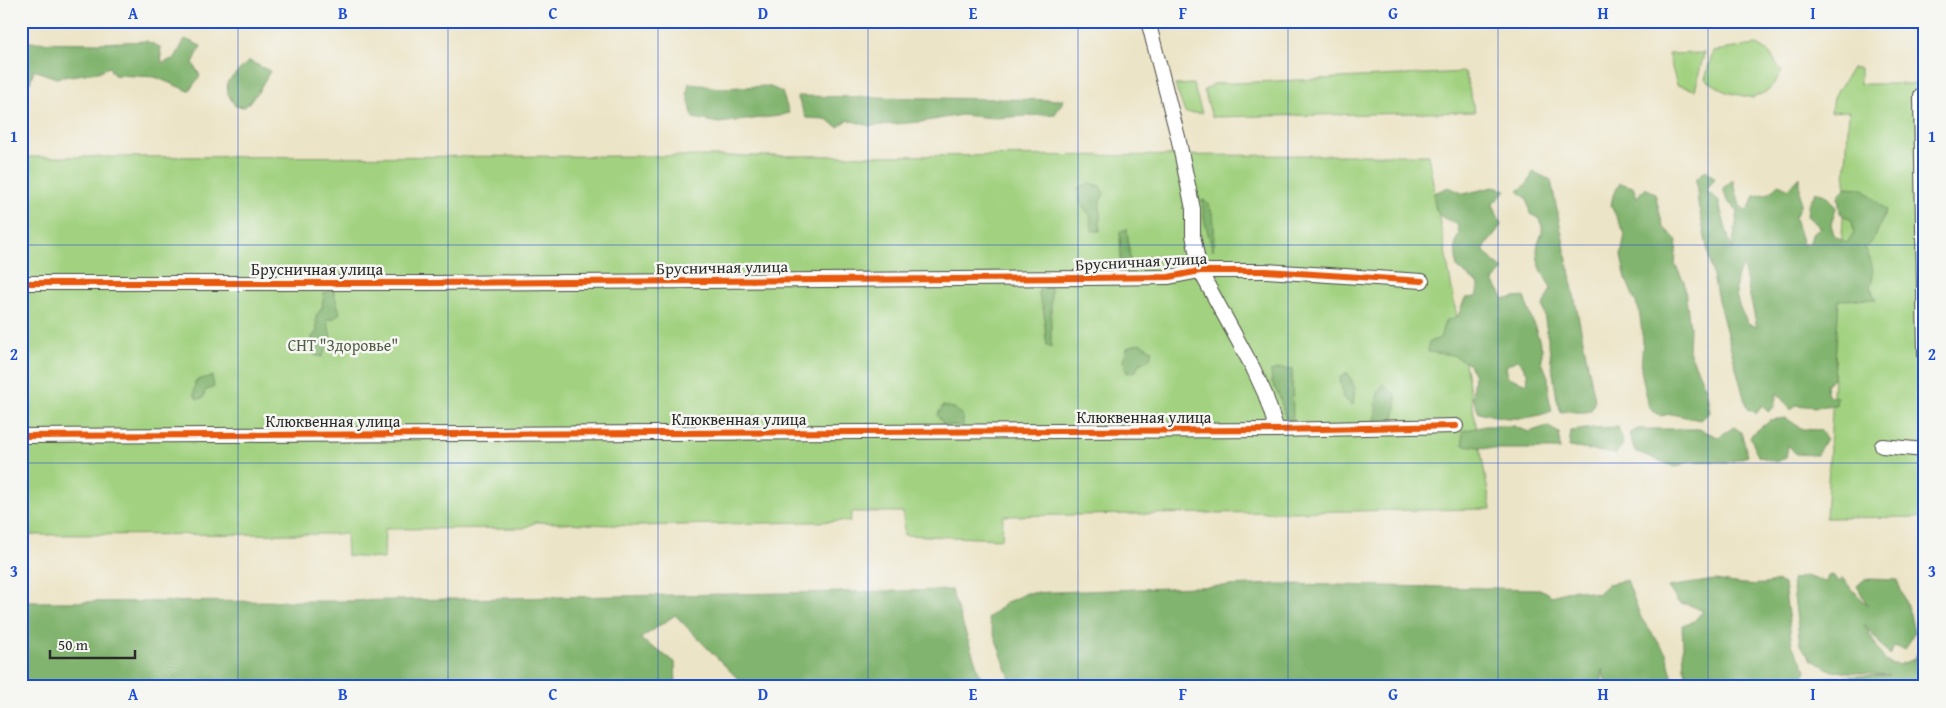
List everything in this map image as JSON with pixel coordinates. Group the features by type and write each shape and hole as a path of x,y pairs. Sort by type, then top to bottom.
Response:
{"street":[{"path":"1148,21 1178,137 1193,210 1193,235 1200,271 1254,368 1277,430"},
{"path":"1921,95 1925,356"},
{"name":"Брусничная улица","path":"21,283 430,284 1088,278 1169,276 1200,271 1266,271 1422,282"},
{"name":"Клюквенная улица","path":"21,436 1277,430 1456,426"},
{"path":"1882,446 1925,450"}],"green space":[{"path":"185,39 201,46 193,63 200,76 189,91 155,77 114,75 109,67 98,72 56,78 34,70 30,83 21,82 21,42 99,43 146,41 160,47 162,63 175,58"},
{"path":"1756,45 1769,52 1782,72 1769,90 1753,98 1726,92 1705,79 1713,51"},
{"path":"1704,53 1695,90 1677,85 1668,54"},
{"path":"249,61 270,71 258,92 245,107 235,106 228,94 227,82"},
{"path":"1852,68 1860,68 1860,84 1925,84 1925,517 1826,518 1849,111 1831,112 1834,97"},
{"path":"1465,72 1475,112 1212,117 1204,90 1214,84"},
{"path":"689,83 719,88 768,86 782,92 789,113 779,116 719,123 693,118 687,93"},
{"path":"1193,84 1202,113 1185,113 1175,85"},
{"path":"797,96 1064,100 1055,114 995,118 961,115 921,122 870,126 848,120 838,127 826,119 806,118"},
{"name":"СНТ \"Здоровье\"","path":"1428,155 1491,509 1003,516 1002,539 904,535 903,512 852,512 850,521 637,526 536,522 524,528 385,529 384,559 347,556 346,534 21,535 21,157"},
{"path":"1706,170 1715,178 1706,191 1718,200 1732,250 1738,211 1727,201 1723,188 1733,180 1740,206 1747,211 1755,196 1770,193 1779,184 1789,189 1800,177 1800,205 1795,218 1803,245 1810,242 1813,232 1821,228 1807,216 1808,205 1816,192 1828,196 1836,208 1831,224 1834,235 1847,243 1854,232 1852,221 1840,213 1838,196 1846,187 1862,188 1886,210 1875,237 1865,248 1872,267 1873,277 1870,288 1876,299 1839,300 1834,377 1826,385 1828,395 1837,397 1836,405 1816,407 1796,405 1791,410 1777,393 1774,407 1768,412 1762,405 1756,413 1747,409 1718,300 1698,203 1696,179","holes":["1743,266 1757,327 1748,323 1740,309 1736,295 1737,281"]},
{"path":"1533,172 1551,180 1595,400 1591,411 1561,412 1557,400 1543,306 1551,288 1541,270 1537,255 1542,224 1540,219 1530,214 1527,199 1518,191 1528,183"},
{"path":"1089,183 1100,186 1104,194 1100,201 1100,231 1092,231 1090,215 1080,204 1078,188"},
{"path":"1620,183 1633,187 1637,197 1645,188 1655,193 1663,227 1677,240 1675,265 1684,281 1690,328 1689,351 1706,389 1710,412 1700,420 1671,414 1660,416 1649,408 1641,370 1643,340 1639,310 1626,279 1621,256 1625,234 1611,206 1613,195"},
{"path":"1449,187 1464,194 1493,187 1506,190 1493,204 1501,225 1483,250 1504,270 1493,281 1504,299 1524,297 1542,348 1542,362 1548,377 1552,411 1525,418 1498,417 1479,412 1472,397 1474,376 1469,364 1453,355 1428,352 1429,342 1440,338 1445,321 1458,316 1465,298 1476,297 1479,285 1457,267 1455,245 1459,233 1457,224 1438,214 1434,193","holes":["1518,359 1528,374 1527,384 1508,377 1506,366"]},
{"path":"1202,199 1211,209 1213,216 1213,251 1204,219"},
{"path":"1127,229 1131,269 1121,265 1120,231"},
{"path":"1040,286 1051,287 1051,348 1047,346 1044,313 1039,297"},
{"path":"333,290 340,313 333,319 327,319 331,337 322,357 314,355 312,337 317,331 316,316 322,308 324,293"},
{"path":"1139,343 1152,350 1150,359 1139,364 1136,371 1127,373 1123,360 1127,348"},
{"path":"1281,368 1292,370 1293,420 1286,421 1280,398 1272,382 1271,371"},
{"path":"1348,373 1355,388 1353,405 1343,398 1340,377"},
{"path":"212,376 214,387 205,391 203,398 197,399 194,395 195,381"},
{"path":"1383,384 1396,395 1396,409 1393,422 1375,421 1377,398"},
{"path":"943,406 954,408 963,416 963,426 944,425 937,415"},
{"path":"1786,418 1802,429 1820,430 1826,438 1817,455 1796,454 1788,445 1786,458 1776,462 1758,456 1750,436 1770,420"},
{"path":"1485,426 1514,426 1529,432 1547,426 1559,433 1560,449 1494,449 1463,445 1462,431"},
{"path":"1618,427 1623,444 1616,454 1569,447 1571,431"},
{"path":"1734,427 1741,432 1748,456 1730,462 1691,461 1675,467 1635,451 1629,434 1638,429 1699,429 1718,437"},
{"path":"1833,575 1839,583 1842,578 1868,606 1857,586 1865,579 1897,580 1910,614 1914,633 1905,650 1894,646 1890,656 1864,624 1885,661 1897,665 1915,659 1923,639 1917,615 1925,612 1925,687 1810,687 1811,682 1825,677 1890,675 1832,671 1812,660 1800,645 1792,580 1805,576 1826,582 1828,576"},
{"path":"1627,580 1641,618 1666,653 1675,687 1607,687 1602,669 1602,687 1013,687 988,618 1007,602 1027,593 1281,584 1540,589 1552,596 1575,589 1597,594 1608,584"},
{"path":"1715,580 1754,585 1778,581 1784,584 1792,645 1806,670 1801,687 1690,687 1684,667 1682,625 1694,621 1703,611 1678,602 1668,587"},
{"path":"951,590 984,687 746,687 675,615 640,639 675,662 676,687 21,687 21,602 344,601"}],"cycle path":[{"path":"21,283 430,283 1088,278 1169,277 1200,271 1266,271 1422,281"},
{"path":"21,436 1277,430 1456,426"}]}
